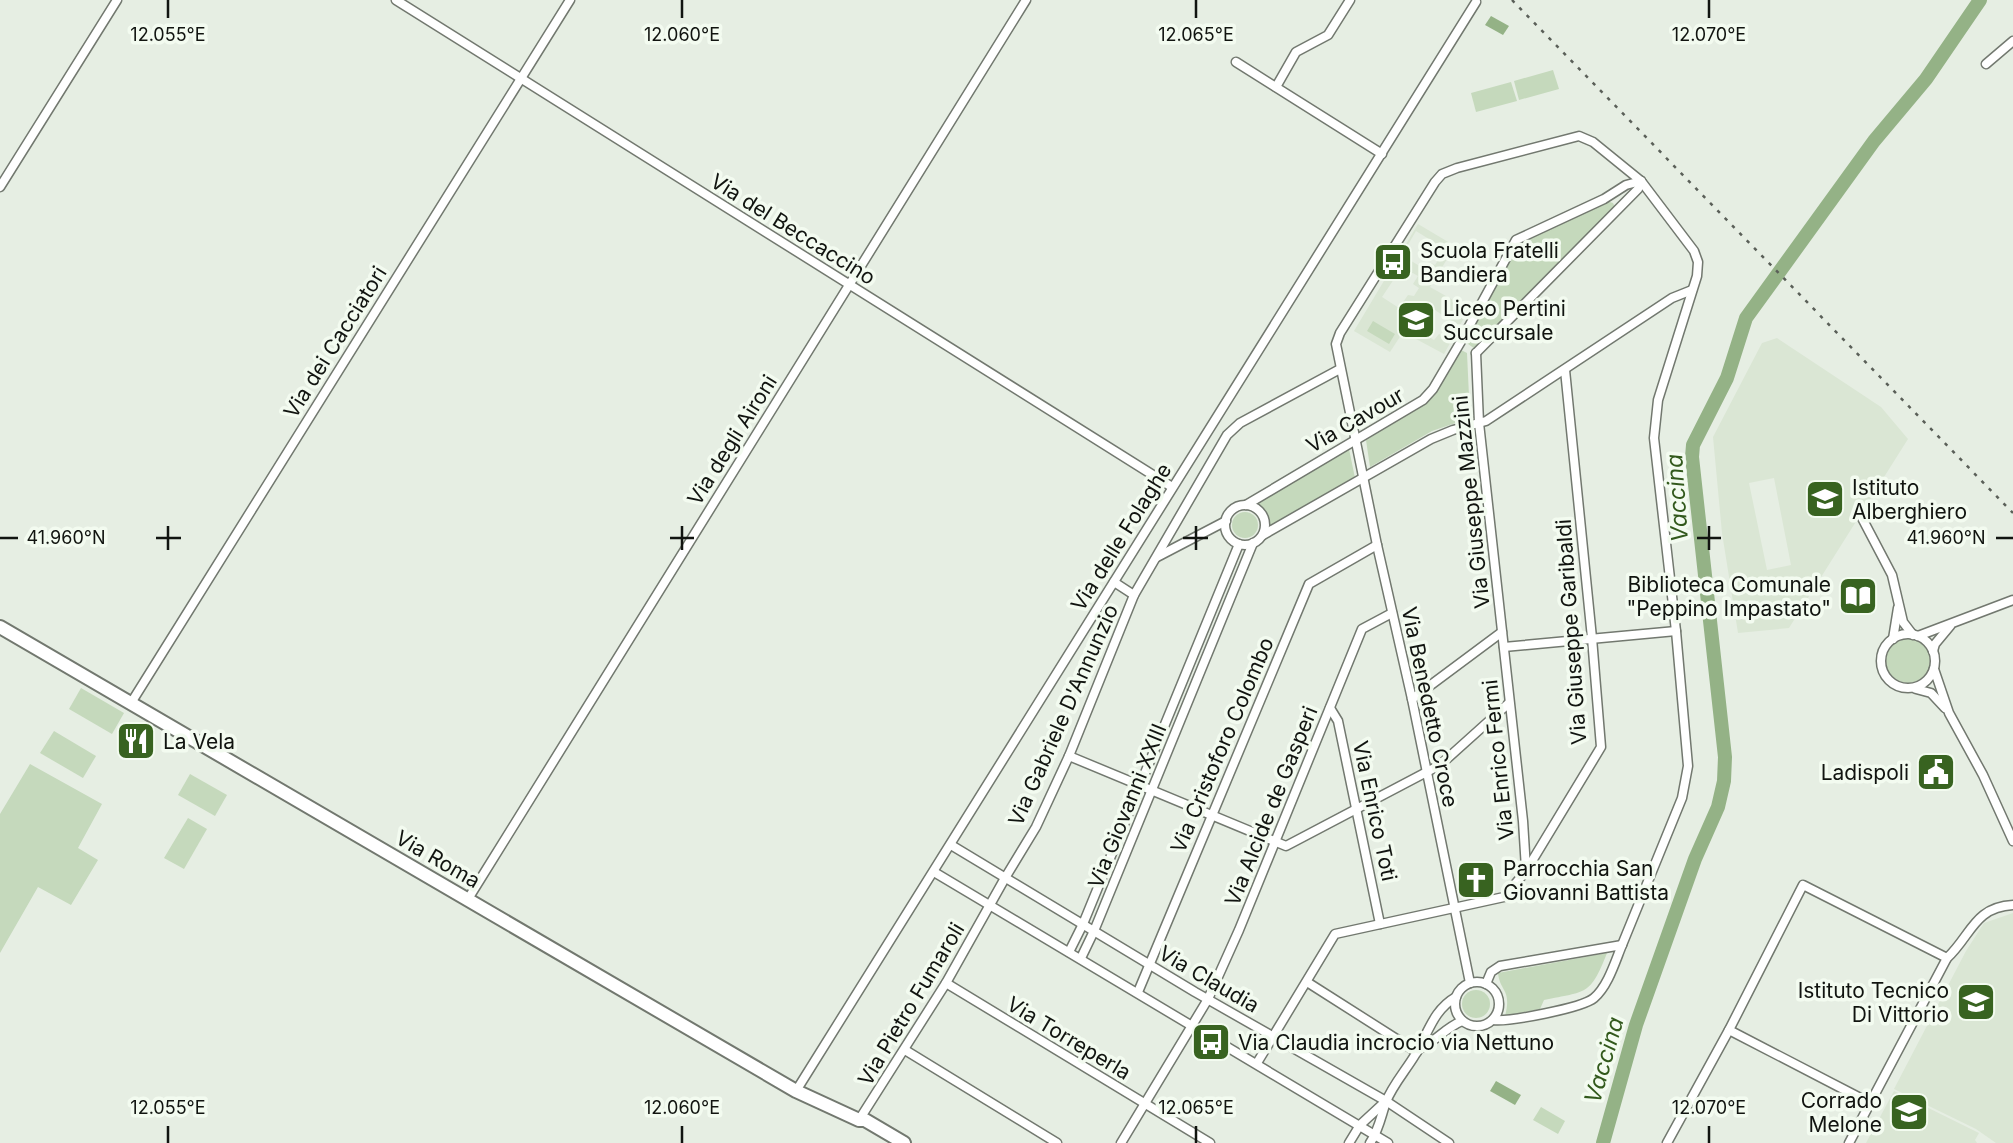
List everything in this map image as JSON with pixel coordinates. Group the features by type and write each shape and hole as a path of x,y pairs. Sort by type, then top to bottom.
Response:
{"street":[{"path":"0,187 117,0"},
{"name":"Via del Beccaccino","path":"396,0 1172,487"},
{"name":"Via dei Cacciatori","path":"131,703 570,0"},
{"name":"Via degli Aironi","path":"468,899 1026,0"},
{"path":"1276,87 1296,52 1328,34 1350,0"},
{"name":"Via delle Folaghe","path":"796,1091 1476,2"},
{"path":"1986,64 2013,41"},
{"path":"1236,62 1382,154"},
{"name":"Via Benedetto Croce","path":"1469,983 1412,699 1336,348 1340,333 1442,174 1579,136 1593,142 1641,181"},
{"path":"1493,1020 1508,1020 1585,1004 1602,989 1682,799 1686,782 1688,766 1676,631 1654,430 1658,400 1698,267 1696,255 1641,181"},
{"path":"1460,342 1476,353 1638,189 1641,181"},
{"name":"Via Cavour","path":"1246,505 1423,400 1433,389 1516,240 1604,199 1626,185 1641,181"},
{"path":"1226,521 1227,533 1239,544 1253,543 1438,436 1479,423 1565,370 1672,298 1692,290"},
{"name":"Via Giuseppe Mazzini","path":"1476,353 1479,423 1504,647"},
{"name":"Via Gabriele D'Annunzio","path":"991,905 1036,827 1069,756 1135,595 1231,430 1340,369"},
{"name":"Via Giuseppe Garibaldi","path":"1257,1063 1335,934 1504,897 1526,871 1601,747 1565,370"},
{"path":"1157,556 1226,521 1235,507 1246,505 1259,509 1265,521 1263,535"},
{"path":"1862,518 1892,575 1903,622 1915,635 1927,642 1933,651"},
{"name":"Via Giovanni XXIII","path":"1081,958 1253,543"},
{"name":"Via Giovanni XXIII","path":"1069,952 1083,924 1239,544"},
{"name":"Via Cristoforo Colombo","path":"1138,992 1309,584 1377,545"},
{"path":"1114,582 1135,595"},
{"path":"1893,639 1952,624 2013,600"},
{"path":"1898,606 1893,639 1883,650 1881,657 1882,672 1898,687 1931,693 1949,713"},
{"name":"Via Alcide de Gasperi","path":"1121,1143 1208,999 1276,842 1362,629 1392,613"},
{"path":"1952,624 1935,644 1934,669 1949,713 1983,775 2013,841"},
{"name":"Via Roma","path":"0,627 796,1091 859,1120 865,1120 904,1143"},
{"path":"1504,647 1676,631"},
{"path":"1412,699 1502,632"},
{"name":"Via Enrico Fermi","path":"1504,647 1526,871"},
{"path":"1191,660 1203,665"},
{"path":"1913,688 1930,678 1934,669"},
{"path":"1069,756 1286,846 1440,765 1510,703"},
{"name":"Via Enrico Toti","path":"1330,708 1338,721 1380,924"},
{"name":"Via Claudia","path":"951,845 1150,965 1386,1101 1449,1143"},
{"path":"934,872 1388,1143"},
{"path":"1667,1143 1729,1030 1803,885 1947,958"},
{"name":"Via Pietro Fumaroli","path":"859,1120 905,1051 991,905"},
{"path":"1849,1143 1947,958 1983,914 1996,907 2013,905"},
{"path":"1486,984 1491,972 1500,966 1622,945"},
{"path":"1307,982 1418,1050"},
{"name":"Via Torreperla","path":"946,983 1210,1143"},
{"path":"1349,1143 1360,1125 1386,1101 1442,1007 1464,986 1469,983 1486,984 1496,993 1499,1007 1488,1024 1475,1026 1462,1021 1455,1010 1455,997"},
{"path":"1418,1050 1446,1029 1462,1021"},
{"path":"1729,1030 1870,1103"},
{"path":"905,1051 1057,1143"},
{"path":"1370,1143 1376,1135 1386,1101"},
{"name":"Via Roma","path":"859,1120 860,1127 888,1143"}],"shaded area":[{"path":"1491,16 1509,26 1503,35 1485,25"},
{"path":"1553,70 1559,89 1519,100 1514,81"},
{"path":"1511,82 1517,101 1476,112 1471,93"},
{"path":"1607,201 1615,207 1475,349 1464,341 1519,243"},
{"path":"1418,224 1455,246 1430,287 1469,309 1444,354 1403,332 1390,352 1354,331","holes":["1416,231 1445,249 1435,265 1431,263 1426,270 1408,259 1412,252 1406,248","1402,267 1418,276 1413,284 1419,288 1414,296 1408,295 1399,308 1382,297","1435,310 1454,323 1445,337 1439,334 1434,340 1415,328 1420,321 1427,321"]},
{"path":"1373,321 1395,334 1389,344 1367,331"},
{"name":"Istituto Alberghiero","path":"1777,338 1881,407 1908,439 1789,628 1738,633 1722,533 1713,437 1762,343","holes":["1774,478 1791,565 1767,570 1749,483"]},
{"path":"1461,350 1467,353 1470,418 1432,431 1370,467 1366,440 1424,405"},
{"path":"1349,449 1355,478 1270,526 1266,512 1256,504"},
{"path":"1245,512 1255,515 1258,525 1255,535 1245,538 1235,535 1232,525 1235,515"},
{"path":"1908,639 1924,645 1930,661 1924,677 1908,683 1892,677 1886,661 1892,645"},
{"path":"81,688 124,713 112,734 69,709"},
{"path":"54,731 96,756 83,778 40,753"},
{"path":"30,764 102,804 78,848 98,860 71,905 38,887 0,953 0,814"},
{"path":"190,774 227,795 215,816 178,795"},
{"path":"188,818 207,829 184,869 164,858"},
{"name":"Istituto Tecnico Di Vittorio","path":"2013,913 2013,1143 1996,1143 1976,1129 1894,1089 1966,951 1984,923"},
{"path":"1607,953 1596,977 1585,989 1544,1000 1540,1009 1505,1016 1507,1001 1498,973"},
{"path":"1476,990 1486,994 1490,1004 1486,1014 1476,1018 1466,1014 1462,1004 1466,994"},
{"path":"1496,1081 1521,1095 1515,1105 1490,1091"},
{"name":"Corrado Melone","path":"1894,1091 1979,1133 1975,1140 1977,1143 1866,1143"},
{"path":"1541,1107 1565,1121 1558,1134 1533,1120"}],"waterway":[{"name":"Vaccina","path":"1603,1143 1636,1025 1695,859 1718,807 1724,781 1725,757 1692,457 1693,445 1727,378 1746,318 1874,141 1926,79 1980,0"}],"railway":[{"path":"1512,0 2013,513"}],"place":[{"name":"Scuola Fratelli Bandiera","path":"1393,262"},
{"name":"Liceo Pertini Succursale","path":"1416,320"},
{"name":"Istituto Alberghiero","path":"1825,499"},
{"name":"Biblioteca Comunale \"Peppino Impastato\"","path":"1858,596"},
{"name":"La Vela","path":"136,741"},
{"name":"Ladispoli","path":"1936,772"},
{"name":"Parrocchia San Giovanni Battista","path":"1476,880"},
{"name":"Istituto Tecnico Di Vittorio","path":"1976,1002"},
{"name":"Via Claudia incrocio via Nettuno","path":"1211,1042"},
{"name":"Corrado Melone","path":"1909,1112"}]}
